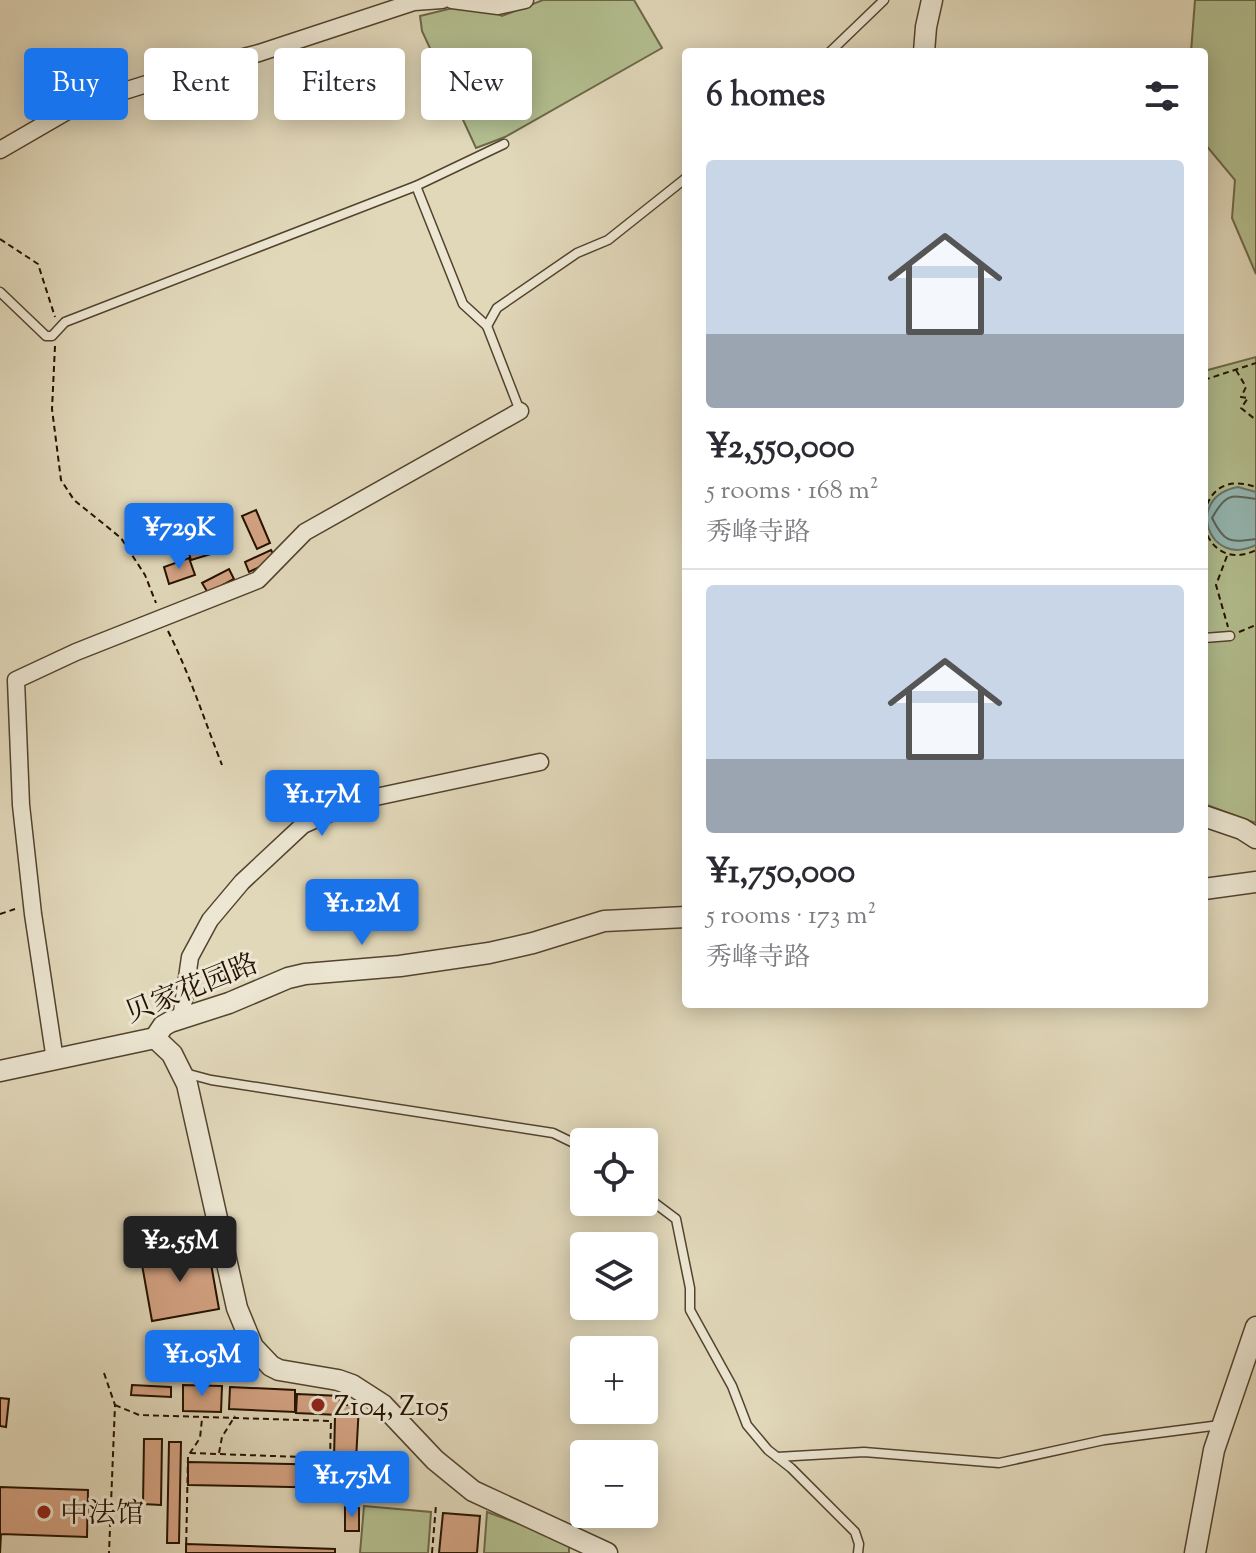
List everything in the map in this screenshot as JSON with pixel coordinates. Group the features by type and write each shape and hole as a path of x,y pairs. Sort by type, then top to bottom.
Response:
{"street":[{"path":"0,150 76,106 259,53 414,2 442,0"},
{"path":"452,0 498,6 525,0"},
{"path":"924,48 932,0"},
{"path":"55,1060 21,805 16,680 76,652 258,580 305,532 520,411"},
{"path":"0,698 17,690"},
{"path":"181,1019 190,957 210,920 242,882 303,825 357,801 540,762"},
{"path":"1208,817 1242,829 1256,838"},
{"path":"1208,888 1256,882"},
{"name":"贝家花园路","path":"0,1071 155,1038 163,1026 305,974 400,966 489,953 604,921 682,917"},
{"path":"155,1038 172,1054 182,1073 197,1122 237,1308 244,1331 262,1359 279,1370 352,1385 383,1405 435,1460 473,1491 607,1553"},
{"path":"1195,1553 1208,1473 1221,1425 1256,1327"}],"lane":[{"path":"834,48 884,0"},
{"path":"0,292 46,336 55,333 65,322 416,186 504,144"},
{"path":"487,326 497,308 577,253 608,240 682,181"},
{"path":"416,186 463,304 487,326 520,411"},
{"path":"1208,638 1230,636"},
{"path":"182,1073 553,1133 570,1141"},
{"path":"658,1206 676,1219 690,1288 690,1310 732,1386 747,1425 855,1532 858,1553"},
{"path":"777,1457 864,1452 999,1463 1104,1440 1221,1425"}],"path":[{"path":"0,239 38,264 57,321 65,322"},
{"path":"55,333 52,409 61,480 74,500 121,538 145,575 188,670 222,765"},
{"path":"1208,379 1256,363"},
{"path":"1236,370 1246,387 1241,397 1248,398 1241,408 1256,420"},
{"path":"1208,499 1219,487 1239,482 1256,487"},
{"path":"1208,536 1227,556 1256,550"},
{"path":"1227,556 1216,585 1230,636 1256,625"},
{"path":"0,914 32,905"},
{"path":"104,1373 115,1405 109,1553"},
{"path":"115,1405 139,1415 331,1421 330,1458"},
{"path":"218,1454 222,1437 235,1416"},
{"path":"186,1553 190,1453 200,1438 202,1418"},
{"path":"190,1453 330,1458 338,1463 338,1490 331,1492"},
{"path":"432,1553 436,1505"}],"green space":[{"path":"543,0 634,0 662,48 505,137 476,148 463,120 532,120 532,48 430,48 422,31 420,16 473,3 502,16"},
{"path":"1195,0 1256,0 1256,274 1232,218 1235,180 1208,148 1208,48 1191,48"},
{"path":"1256,357 1256,823 1208,805 1208,370"},
{"path":"364,1506 431,1512 428,1553 360,1553"},
{"path":"487,1512 569,1542 569,1553 484,1553"}],"water":[{"path":"1238,487 1256,492 1256,545 1239,550 1215,540 1209,529 1208,513 1221,493"}],"building":[{"path":"256,510 270,543 257,549 242,516"},
{"path":"218,532 224,550 191,560 185,541"},
{"path":"271,550 276,559 249,572 245,562"},
{"path":"189,558 195,575 169,584 164,567"},
{"path":"229,569 234,579 208,593 202,583"},
{"path":"208,1247 219,1309 152,1321 141,1259"},
{"path":"132,1385 171,1387 171,1397 131,1395"},
{"path":"183,1385 222,1386 221,1412 183,1411"},
{"path":"230,1387 295,1390 295,1412 229,1409"},
{"name":"Z104, Z105","path":"297,1394 340,1396 339,1415 296,1413"},
{"path":"0,1398 9,1399 6,1427 0,1426"},
{"path":"341,1405 359,1405 356,1460 334,1459 335,1416 340,1416"},
{"path":"144,1439 162,1439 161,1505 143,1504"},
{"path":"169,1442 181,1442 179,1543 167,1543"},
{"path":"188,1462 337,1465 337,1488 188,1485"},
{"name":"中法馆","path":"0,1487 88,1490 87,1537 1,1534 0,1553"},
{"path":"345,1507 359,1508 359,1531 345,1531"},
{"path":"443,1513 480,1516 477,1553 439,1553"},
{"path":"186,1544 335,1549 335,1553 186,1553"}],"place":[{"name":"Z104, Z105","path":"318,1405"},
{"name":"中法馆","path":"44,1512"}]}
